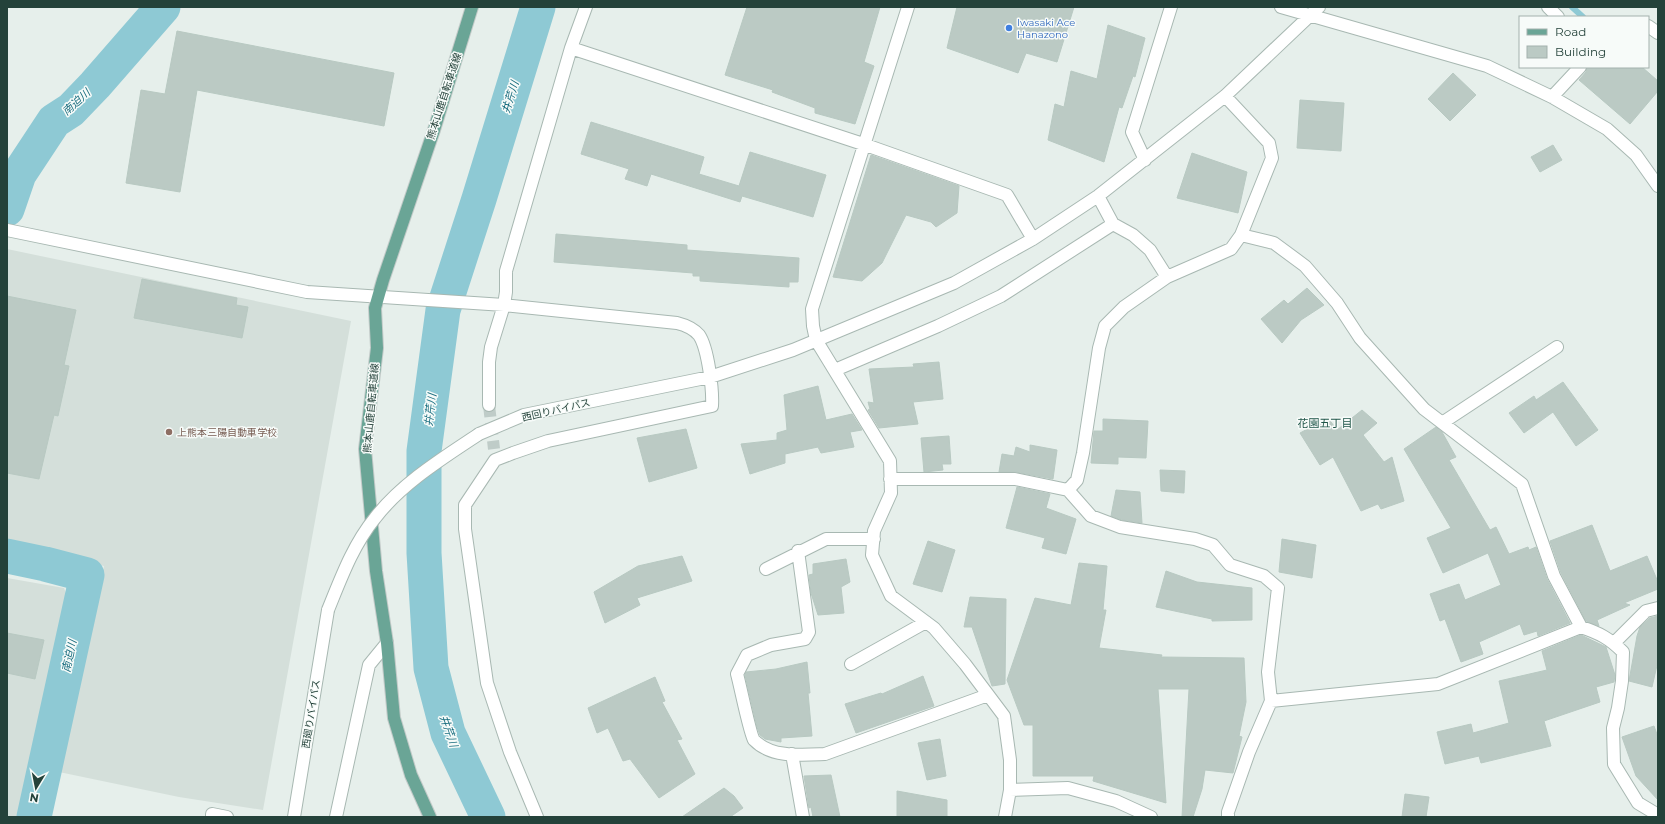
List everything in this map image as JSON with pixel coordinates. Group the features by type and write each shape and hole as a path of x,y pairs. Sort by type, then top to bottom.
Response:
{"main road":[{"name":"熊本山鹿自転車道線","path":"430,817 411,775 394,718 387,642 376,571 365,449 376,348 375,308 472,7"}],"street":[{"path":"489,405 490,354 499,304 506,292 506,271 571,48 586,7"},
{"path":"908,7 863,144 812,309 813,326 816,340 890,461 891,493 874,531 872,555 892,596 934,628 965,664 1004,716 1010,760 1010,790 1005,817"},
{"path":"1145,160 1132,132 1171,7"},
{"path":"1281,7 1487,66 1552,97 1607,129 1636,155 1658,186"},
{"name":"西回りバイパス","path":"328,610 350,557 375,518 399,493 435,463 479,434 524,416 710,377 794,350 816,340 848,329 954,283 1033,239 1098,196 1225,96 1319,7"},
{"path":"1548,7 1557,16"},
{"path":"1649,27 1658,33"},
{"path":"571,48 863,144 1008,195 1033,239"},
{"path":"1552,97 1579,68"},
{"path":"1068,490 1076,480 1084,453 1099,348 1106,326 1124,307 1168,277 1232,249 1241,235 1272,158 1269,143 1225,96"},
{"path":"1098,196 1113,224 1133,235 1150,250 1168,277"},
{"path":"835,370 938,326 1001,296 1113,224"},
{"path":"7,230 307,292 499,304 677,323 690,327 699,336 706,356 713,393 712,406 548,441 513,452 494,455 465,506 466,529 487,683 510,752 537,817"},
{"path":"1241,235 1274,243 1305,266 1336,302 1360,338 1424,409 1522,484 1554,576 1581,627"},
{"path":"1442,423 1557,347"},
{"path":"890,479 1015,479 1068,490 1091,516 1120,528 1195,539 1213,544 1230,565 1264,576 1278,588 1268,672 1271,701 1249,752 1228,812 1228,817"},
{"path":"766,569 826,539 874,539"},
{"path":"798,552 809,632 805,639 771,646 747,655 737,674 753,739 768,750 798,755 825,754 988,695"},
{"path":"1614,643 1646,611 1658,608"},
{"name":"西廻りバイパス","path":"294,817 328,610"},
{"path":"851,664 926,622"},
{"path":"1271,701 1438,684 1581,627 1601,634 1614,643 1623,652 1622,681 1613,728 1614,764 1638,803 1658,815"},
{"path":"336,817 369,665 387,642"},
{"path":"792,754 803,817"},
{"path":"1010,790 1068,788 1116,801 1151,817"},
{"path":"212,817 212,814 227,817"}],"shaded area":[{"name":"上熊本三陽自動車学校","path":"7,249 351,321 263,810 179,797 59,772 104,566 7,543"},
{"path":"7,578 64,588 68,599 23,817 7,817"}],"building":[{"path":"747,7 880,7 864,62 874,66 855,124 815,113 815,108 772,92 773,90 725,75"},
{"name":"Iwasaki Ace Hanazono","path":"957,7 1074,7 1057,62 1026,53 1018,73 947,48"},
{"path":"1108,25 1145,38 1135,77 1133,76 1122,108 1119,107 1104,162 1048,140 1055,104 1064,107 1071,71 1097,79"},
{"path":"177,31 394,73 384,126 197,90 180,192 126,183 141,90 165,94"},
{"path":"1587,68 1643,68 1658,81 1658,91 1630,124 1579,80 1586,72"},
{"path":"1453,73 1476,95 1450,121 1428,99"},
{"path":"1300,100 1344,103 1341,151 1297,148"},
{"path":"591,122 704,157 699,174 739,186 750,152 826,175 813,217 742,196 740,202 651,174 647,186 625,179 629,169 581,154"},
{"path":"1553,145 1562,160 1540,172 1531,157"},
{"path":"1192,153 1247,172 1238,213 1177,198"},
{"path":"871,155 959,186 957,213 936,227 931,222 906,215 882,263 862,281 833,277"},
{"path":"556,234 687,245 687,250 799,258 798,282 789,282 789,287 700,281 700,276 693,276 693,273 554,262"},
{"path":"142,279 237,298 236,305 248,307 242,338 134,318"},
{"path":"1307,288 1324,305 1301,320 1282,343 1261,319 1284,300 1288,304"},
{"path":"7,296 76,310 64,365 69,366 58,416 54,415 39,479 7,473"},
{"path":"939,362 943,399 913,402 918,424 879,428 868,410 870,409 868,402 874,403 869,369 914,367 913,364"},
{"path":"1563,382 1598,430 1576,446 1553,412 1524,433 1509,413 1534,396 1536,400"},
{"path":"818,386 826,420 852,414 862,430 850,432 854,447 821,453 818,447 785,454 785,463 750,474 741,444 777,440 777,433 787,430 784,395"},
{"path":"1362,410 1377,423 1363,435 1384,462 1392,457 1404,501 1381,509 1378,504 1361,511 1333,457 1320,465 1300,433 1328,418 1337,430"},
{"path":"1103,419 1148,421 1146,458 1118,457 1118,464 1091,463 1094,431 1103,431"},
{"path":"1436,427 1442,432 1456,457 1449,460 1490,530 1496,527 1509,554 1528,547 1529,550 1536,547 1547,579 1570,623 1538,636 1537,631 1524,635 1520,624 1479,642 1483,654 1461,662 1445,619 1440,621 1430,594 1459,584 1465,600 1501,585 1488,553 1443,573 1427,538 1451,528 1404,449"},
{"path":"686,429 697,468 649,482 637,438"},
{"path":"949,436 951,464 942,464 943,470 924,472 921,438"},
{"path":"1030,445 1057,450 1053,479 1016,472 999,472 1002,454 1014,456 1016,447 1030,452"},
{"path":"1160,470 1185,471 1184,493 1161,491"},
{"path":"1017,487 1050,494 1046,508 1076,519 1066,554 1042,548 1045,538 1006,528"},
{"path":"1116,490 1140,492 1142,523 1122,520 1111,516"},
{"path":"1592,525 1610,571 1647,556 1658,582 1658,589 1624,603 1630,605 1597,620 1599,626 1586,621 1561,573 1550,541"},
{"path":"1282,539 1316,545 1312,578 1279,572"},
{"path":"928,541 955,550 942,592 913,584"},
{"path":"682,556 692,581 637,598 640,605 605,623 594,592 638,566"},
{"path":"846,559 850,582 841,587 844,613 818,615 811,593 809,575 813,574 813,564"},
{"path":"1079,563 1107,566 1103,610 1106,610 1099,648 1162,655 1161,657 1244,658 1246,702 1239,736 1242,737 1233,773 1205,770 1202,789 1193,817 1182,817 1189,689 1158,689 1166,803 1093,781 1094,776 1033,776 1033,725 1024,725 1007,680 1035,598 1071,605"},
{"path":"1166,571 1197,582 1252,588 1252,620 1212,621 1212,619 1156,607"},
{"path":"970,597 1006,599 1005,684 992,686 972,627 964,627"},
{"path":"1658,616 1658,661 1652,687 1629,681 1640,627 1650,618"},
{"path":"7,633 44,640 35,679 7,673"},
{"path":"1581,635 1606,647 1615,675 1614,682 1596,687 1600,702 1544,721 1551,746 1481,763 1479,756 1445,764 1437,732 1471,724 1473,733 1509,723 1499,681 1547,670 1542,651"},
{"path":"807,662 812,736 781,738 781,742 765,739 760,735 757,727 745,675 746,672 776,669"},
{"path":"923,676 934,706 856,733 845,704 881,693 882,694"},
{"path":"655,677 665,701 662,702 682,739 677,740 695,774 659,798 630,759 623,761 608,728 597,733 588,708"},
{"path":"1654,726 1658,737 1658,800 1636,776 1622,737"},
{"path":"940,739 946,776 927,780 918,743"},
{"path":"831,775 840,817 813,817 811,807 809,808 804,776"},
{"path":"724,788 734,796 743,808 730,817 682,817"},
{"path":"897,791 947,800 947,817 897,817"},
{"path":"1405,794 1429,797 1426,817 1402,817"}],"waterway":[{"name":"南迫川","path":"7,209 19,174 54,121 71,110 95,85 163,7"},
{"name":"井芹川","path":"488,817 448,733 431,668 424,553 424,451 443,310 538,7"},
{"path":"1572,7 1582,16"},
{"name":"南迫川","path":"7,556 87,575 34,817"}],"tunnel":[{"path":"489,405 494,449"}],"place":[{"name":"Iwasaki Ace Hanazono","path":"1009,28"},
{"name":"上熊本三陽自動車学校","path":"169,432"}],"district":[{"name":"花園五丁目","path":"1325,423"}]}
